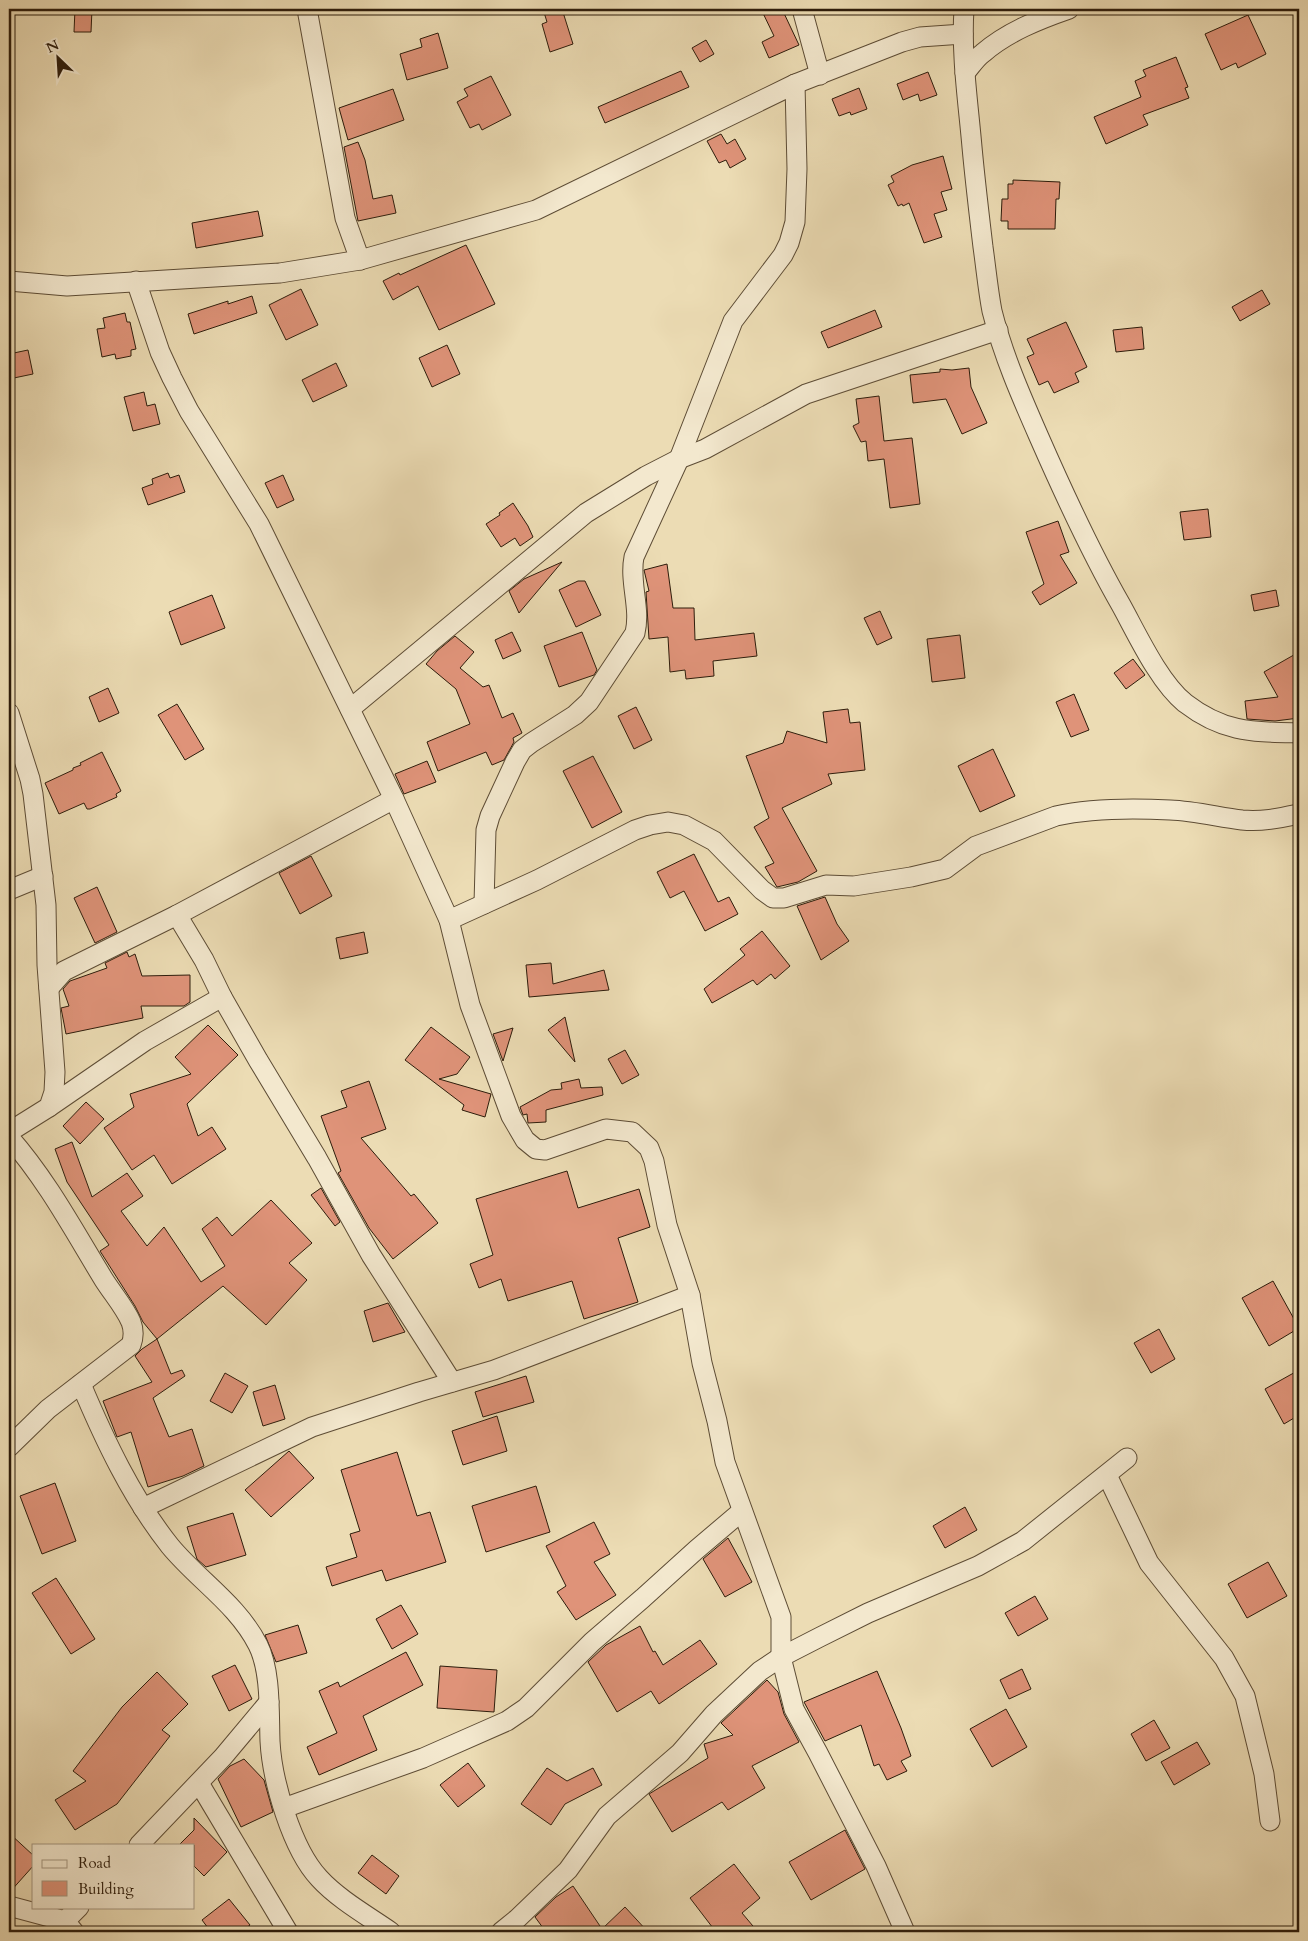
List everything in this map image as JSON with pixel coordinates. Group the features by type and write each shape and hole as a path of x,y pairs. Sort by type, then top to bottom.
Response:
{"street":[{"path":"307,9 345,218 360,260"},
{"path":"802,9 820,74"},
{"path":"964,9 965,73 975,175 992,311 1013,377 1055,474 1112,590 1154,665 1183,702 1224,725 1249,732 1299,733"},
{"path":"965,73 982,53 998,41 1029,25 1069,9"},
{"path":"9,281 67,286 280,273 360,260 536,210 795,84 920,37 963,34"},
{"path":"484,904 486,838 490,816 522,750 531,742 580,711 589,702 635,633 637,620 632,569 634,557 679,458 733,321 783,255 789,242 794,222 796,195 795,84"},
{"path":"136,281 160,352 172,378 189,411 260,524 394,798 449,920 470,1005 511,1116 525,1140 536,1149 545,1150 606,1129 632,1132 649,1148 654,1161 668,1225 690,1295 702,1363 725,1462 781,1617 781,1657 794,1709 876,1866 905,1932"},
{"path":"350,708 586,513 646,476 679,458 705,448 806,394 998,330"},
{"path":"9,713 30,779 44,876 49,988 56,1072 54,1092 49,1107"},
{"path":"49,988 64,971 177,915 394,798"},
{"path":"449,920 537,880 635,830 668,822 684,825 714,841 762,890 774,898 784,898 826,885 854,886 911,877 945,869 976,846 1068,813 1170,810 1243,820 1271,820 1299,814"},
{"path":"9,890 44,876"},
{"path":"177,915 204,960 222,997 372,1255 452,1382"},
{"path":"9,1132 49,1107 144,1041 222,997"},
{"path":"9,1137 28,1159 68,1219 131,1322 134,1333 131,1345 48,1409 9,1447"},
{"path":"143,1508 312,1427 503,1367 690,1295"},
{"path":"81,1384 100,1430 143,1508 171,1547 245,1623 258,1646 265,1669 271,1762 284,1808 301,1854 328,1887 392,1932"},
{"path":"501,1932 568,1870 607,1816 680,1754 714,1714 760,1671 781,1657 868,1613 978,1566 1022,1541 1127,1458"},
{"path":"1107,1475 1149,1563 1224,1658 1245,1696 1264,1774 1270,1821"},
{"path":"284,1808 423,1758 507,1721 526,1708 592,1642 742,1511"},
{"path":"140,1844 223,1757 268,1702"},
{"path":"199,1783 288,1932"},
{"path":"9,1906 70,1927 79,1908"}],"building":[{"path":"75,9 92,9 91,32 74,32"},
{"path":"543,9 562,9 573,44 550,52 542,24 547,22"},
{"path":"761,9 782,9 799,45 769,58 762,42 774,36"},
{"path":"1248,15 1266,54 1238,68 1236,63 1221,70 1205,34"},
{"path":"438,33 448,68 407,80 400,54 422,47 420,39"},
{"path":"706,40 714,54 700,62 692,48"},
{"path":"1176,57 1188,87 1185,88 1189,98 1143,115 1148,125 1106,144 1094,117 1141,97 1135,81 1146,76 1143,70"},
{"path":"681,71 689,87 605,123 598,107"},
{"path":"928,72 937,95 920,101 918,94 903,100 897,84"},
{"path":"491,76 511,115 482,130 479,124 470,128 457,102 468,96 464,89"},
{"path":"859,88 867,109 851,115 850,112 839,116 832,99"},
{"path":"393,89 404,120 348,140 339,108"},
{"path":"721,134 727,144 735,139 746,159 730,168 726,160 719,163 707,141"},
{"path":"358,142 365,160 373,199 392,195 396,213 358,221 344,147"},
{"path":"943,156 952,189 941,192 947,210 934,214 942,237 924,243 909,203 898,206 888,185 894,182 891,176 912,165"},
{"path":"1013,180 1060,182 1059,199 1056,199 1055,229 1008,229 1008,221 1001,221 1002,199 1008,199 1008,184 1013,184"},
{"path":"258,211 263,236 196,248 192,223"},
{"path":"466,245 495,304 439,330 418,286 393,300 383,281"},
{"path":"301,289 318,325 286,340 269,305"},
{"path":"1262,290 1270,304 1240,321 1232,307"},
{"path":"252,296 257,313 194,334 188,314 228,301 228,304"},
{"path":"875,310 882,327 828,348 821,332"},
{"path":"125,313 127,322 130,322 136,349 131,350 131,356 116,359 115,354 102,357 97,329 105,328 103,318"},
{"path":"1066,322 1087,367 1075,373 1079,382 1054,393 1048,381 1039,385 1027,357 1034,354 1027,339"},
{"path":"1142,327 1144,349 1116,352 1113,330"},
{"path":"447,345 460,374 432,387 419,358"},
{"path":"28,350 33,374 9,379 9,354"},
{"path":"336,363 347,386 313,402 302,380"},
{"path":"969,368 971,387 987,423 962,434 946,399 913,403 910,375 940,372 940,369"},
{"path":"144,392 147,406 155,404 160,424 133,431 124,397"},
{"path":"879,396 884,441 912,438 920,504 890,508 884,459 868,461 866,441 861,442 853,426 859,423 856,399"},
{"path":"168,473 170,478 179,475 185,492 148,505 142,488 153,484 152,479"},
{"path":"283,475 294,500 277,508 265,483"},
{"path":"513,503 533,537 520,546 515,538 501,547 486,524"},
{"path":"1208,509 1211,537 1184,540 1180,512"},
{"path":"1058,521 1069,552 1060,555 1077,583 1040,605 1032,592 1044,584 1026,532"},
{"path":"562,562 519,613 509,591 524,579"},
{"path":"667,564 673,608 694,608 695,640 754,633 757,656 713,661 714,676 686,679 685,670 670,672 668,637 649,639 646,592 649,591 644,570"},
{"path":"578,581 585,581 601,615 576,627 559,590"},
{"path":"1276,590 1279,606 1254,611 1251,595"},
{"path":"212,595 225,628 181,645 169,612"},
{"path":"880,611 892,638 877,645 864,618"},
{"path":"512,632 521,651 503,659 495,640"},
{"path":"582,632 597,670 594,675 559,687 544,646"},
{"path":"960,635 965,678 932,682 927,639"},
{"path":"455,636 474,652 460,668 483,687 489,685 502,718 513,713 522,733 513,738 514,742 504,760 492,765 486,752 438,771 427,742 470,724 456,689 426,664 437,651"},
{"path":"1299,652 1299,718 1275,721 1247,719 1245,701 1278,697 1264,672"},
{"path":"1133,659 1145,675 1126,689 1114,673"},
{"path":"108,688 119,713 99,722 89,697"},
{"path":"1074,694 1089,730 1071,737 1056,702"},
{"path":"177,704 204,749 185,760 158,715"},
{"path":"636,707 652,740 634,749 618,716"},
{"path":"848,709 850,723 860,722 865,770 828,774 832,784 782,808 817,871 798,882 777,887 765,867 774,863 754,827 769,818 746,756 783,743 787,731 827,743 823,712"},
{"path":"993,749 1015,796 980,812 958,766"},
{"path":"102,752 121,791 116,794 117,797 90,809 87,809 84,803 59,814 45,783 73,770 73,768 81,765 80,763"},
{"path":"593,756 622,812 592,828 563,771"},
{"path":"427,761 436,782 404,794 395,774"},
{"path":"694,854 718,902 729,897 738,914 705,931 684,891 670,898 657,872"},
{"path":"311,856 332,896 300,914 279,873"},
{"path":"97,887 117,932 95,943 74,898"},
{"path":"825,897 837,924 849,941 821,960 797,906"},
{"path":"762,931 790,966 775,979 771,974 757,985 753,980 712,1003 704,989 745,955 740,949"},
{"path":"364,932 368,953 340,959 336,938"},
{"path":"127,952 129,957 135,954 142,976 190,975 190,1002 184,1006 141,1006 143,1018 66,1034 61,1008 69,1006 63,989 70,981 107,968 105,963"},
{"path":"551,963 553,984 604,970 609,990 529,997 526,965"},
{"path":"565,1017 575,1062 548,1030"},
{"path":"208,1025 238,1055 187,1104 198,1136 212,1127 226,1149 172,1184 154,1155 132,1170 104,1128 134,1107 130,1094 191,1074 175,1057"},
{"path":"431,1027 470,1057 457,1074 439,1079 491,1094 485,1117 462,1110 464,1105 405,1060"},
{"path":"513,1028 503,1061 493,1034"},
{"path":"625,1050 639,1075 622,1084 608,1059"},
{"path":"579,1079 581,1088 602,1087 603,1095 546,1110 546,1122 528,1123 527,1114 523,1115 520,1107 551,1090 562,1089 561,1083"},
{"path":"369,1081 386,1129 361,1138 411,1196 414,1194 438,1223 393,1259 369,1228 338,1173 341,1171 321,1116 347,1107 341,1091"},
{"path":"86,1102 104,1119 80,1144 63,1126"},
{"path":"72,1142 92,1197 127,1173 143,1196 121,1211 147,1246 164,1227 201,1282 225,1266 202,1229 217,1217 232,1236 271,1200 312,1243 289,1263 307,1280 266,1325 223,1286 157,1339 143,1322 100,1251 109,1245 67,1182 55,1149"},
{"path":"567,1171 578,1208 639,1189 650,1227 618,1238 638,1302 584,1319 572,1281 508,1301 501,1279 479,1288 470,1264 493,1255 476,1199"},
{"path":"321,1188 340,1222 335,1226 311,1195"},
{"path":"1273,1281 1299,1328 1269,1346 1242,1298"},
{"path":"388,1303 405,1332 373,1342 364,1311"},
{"path":"1159,1329 1175,1359 1151,1373 1134,1343"},
{"path":"157,1339 171,1374 182,1370 185,1376 153,1398 169,1437 192,1429 204,1466 183,1476 148,1487 131,1432 117,1437 103,1401 152,1382 135,1356"},
{"path":"1299,1370 1299,1415 1284,1424 1265,1389"},
{"path":"225,1373 248,1386 232,1413 210,1401"},
{"path":"526,1376 534,1402 483,1417 475,1392"},
{"path":"275,1385 285,1419 263,1426 253,1392"},
{"path":"497,1416 507,1451 463,1465 452,1431"},
{"path":"289,1451 314,1478 271,1517 245,1490"},
{"path":"397,1452 417,1516 430,1512 446,1562 386,1581 382,1570 332,1586 326,1567 357,1557 350,1534 360,1531 341,1470"},
{"path":"55,1483 76,1541 42,1554 20,1496"},
{"path":"536,1486 550,1532 486,1552 472,1506"},
{"path":"965,1507 977,1530 945,1548 933,1526"},
{"path":"233,1513 246,1555 206,1567 197,1559 187,1527"},
{"path":"594,1522 610,1554 594,1562 616,1595 576,1620 557,1592 566,1586 546,1546"},
{"path":"728,1538 752,1582 725,1597 703,1559"},
{"path":"1268,1562 1287,1596 1247,1618 1228,1584"},
{"path":"56,1578 95,1639 71,1654 32,1593"},
{"path":"1035,1596 1048,1619 1018,1636 1005,1613"},
{"path":"401,1605 418,1634 392,1649 376,1619"},
{"path":"298,1625 307,1653 276,1662 265,1635"},
{"path":"640,1626 653,1652 655,1651 663,1665 700,1640 717,1664 659,1704 651,1691 617,1712 588,1662 606,1645"},
{"path":"406,1652 423,1685 363,1716 377,1750 319,1775 307,1747 337,1733 319,1691 338,1682 340,1687"},
{"path":"235,1665 252,1699 229,1711 212,1676"},
{"path":"440,1666 497,1670 494,1712 437,1708"},
{"path":"1022,1669 1031,1689 1009,1699 1000,1680"},
{"path":"877,1671 911,1756 901,1761 907,1771 887,1780 879,1764 874,1766 861,1725 825,1741 804,1702"},
{"path":"157,1672 188,1704 162,1730 170,1736 117,1804 75,1830 55,1800 86,1781 73,1771 122,1707"},
{"path":"767,1680 778,1692 784,1714 799,1742 752,1766 765,1788 728,1810 722,1802 672,1832 649,1794 708,1758 704,1744 733,1735 721,1723"},
{"path":"1006,1709 1027,1747 992,1767 970,1729"},
{"path":"1154,1720 1170,1748 1146,1761 1131,1734"},
{"path":"1197,1742 1210,1764 1174,1785 1161,1762"},
{"path":"244,1759 264,1780 273,1812 241,1827 218,1779 230,1766"},
{"path":"468,1763 485,1786 458,1807 440,1785"},
{"path":"547,1768 567,1781 593,1768 602,1785 565,1804 551,1825 521,1804"},
{"path":"194,1818 227,1852 204,1876 195,1867 195,1844 180,1844 194,1830"},
{"path":"845,1830 865,1869 811,1900 789,1862"},
{"path":"9,1833 32,1854 32,1867 9,1893"},
{"path":"372,1855 399,1876 386,1894 358,1873"},
{"path":"734,1864 760,1898 742,1913 758,1932 716,1932 690,1898"},
{"path":"573,1886 602,1929 625,1907 648,1932 546,1932 535,1917 556,1897"},
{"path":"229,1899 250,1925 241,1932 211,1932 202,1920"}]}
